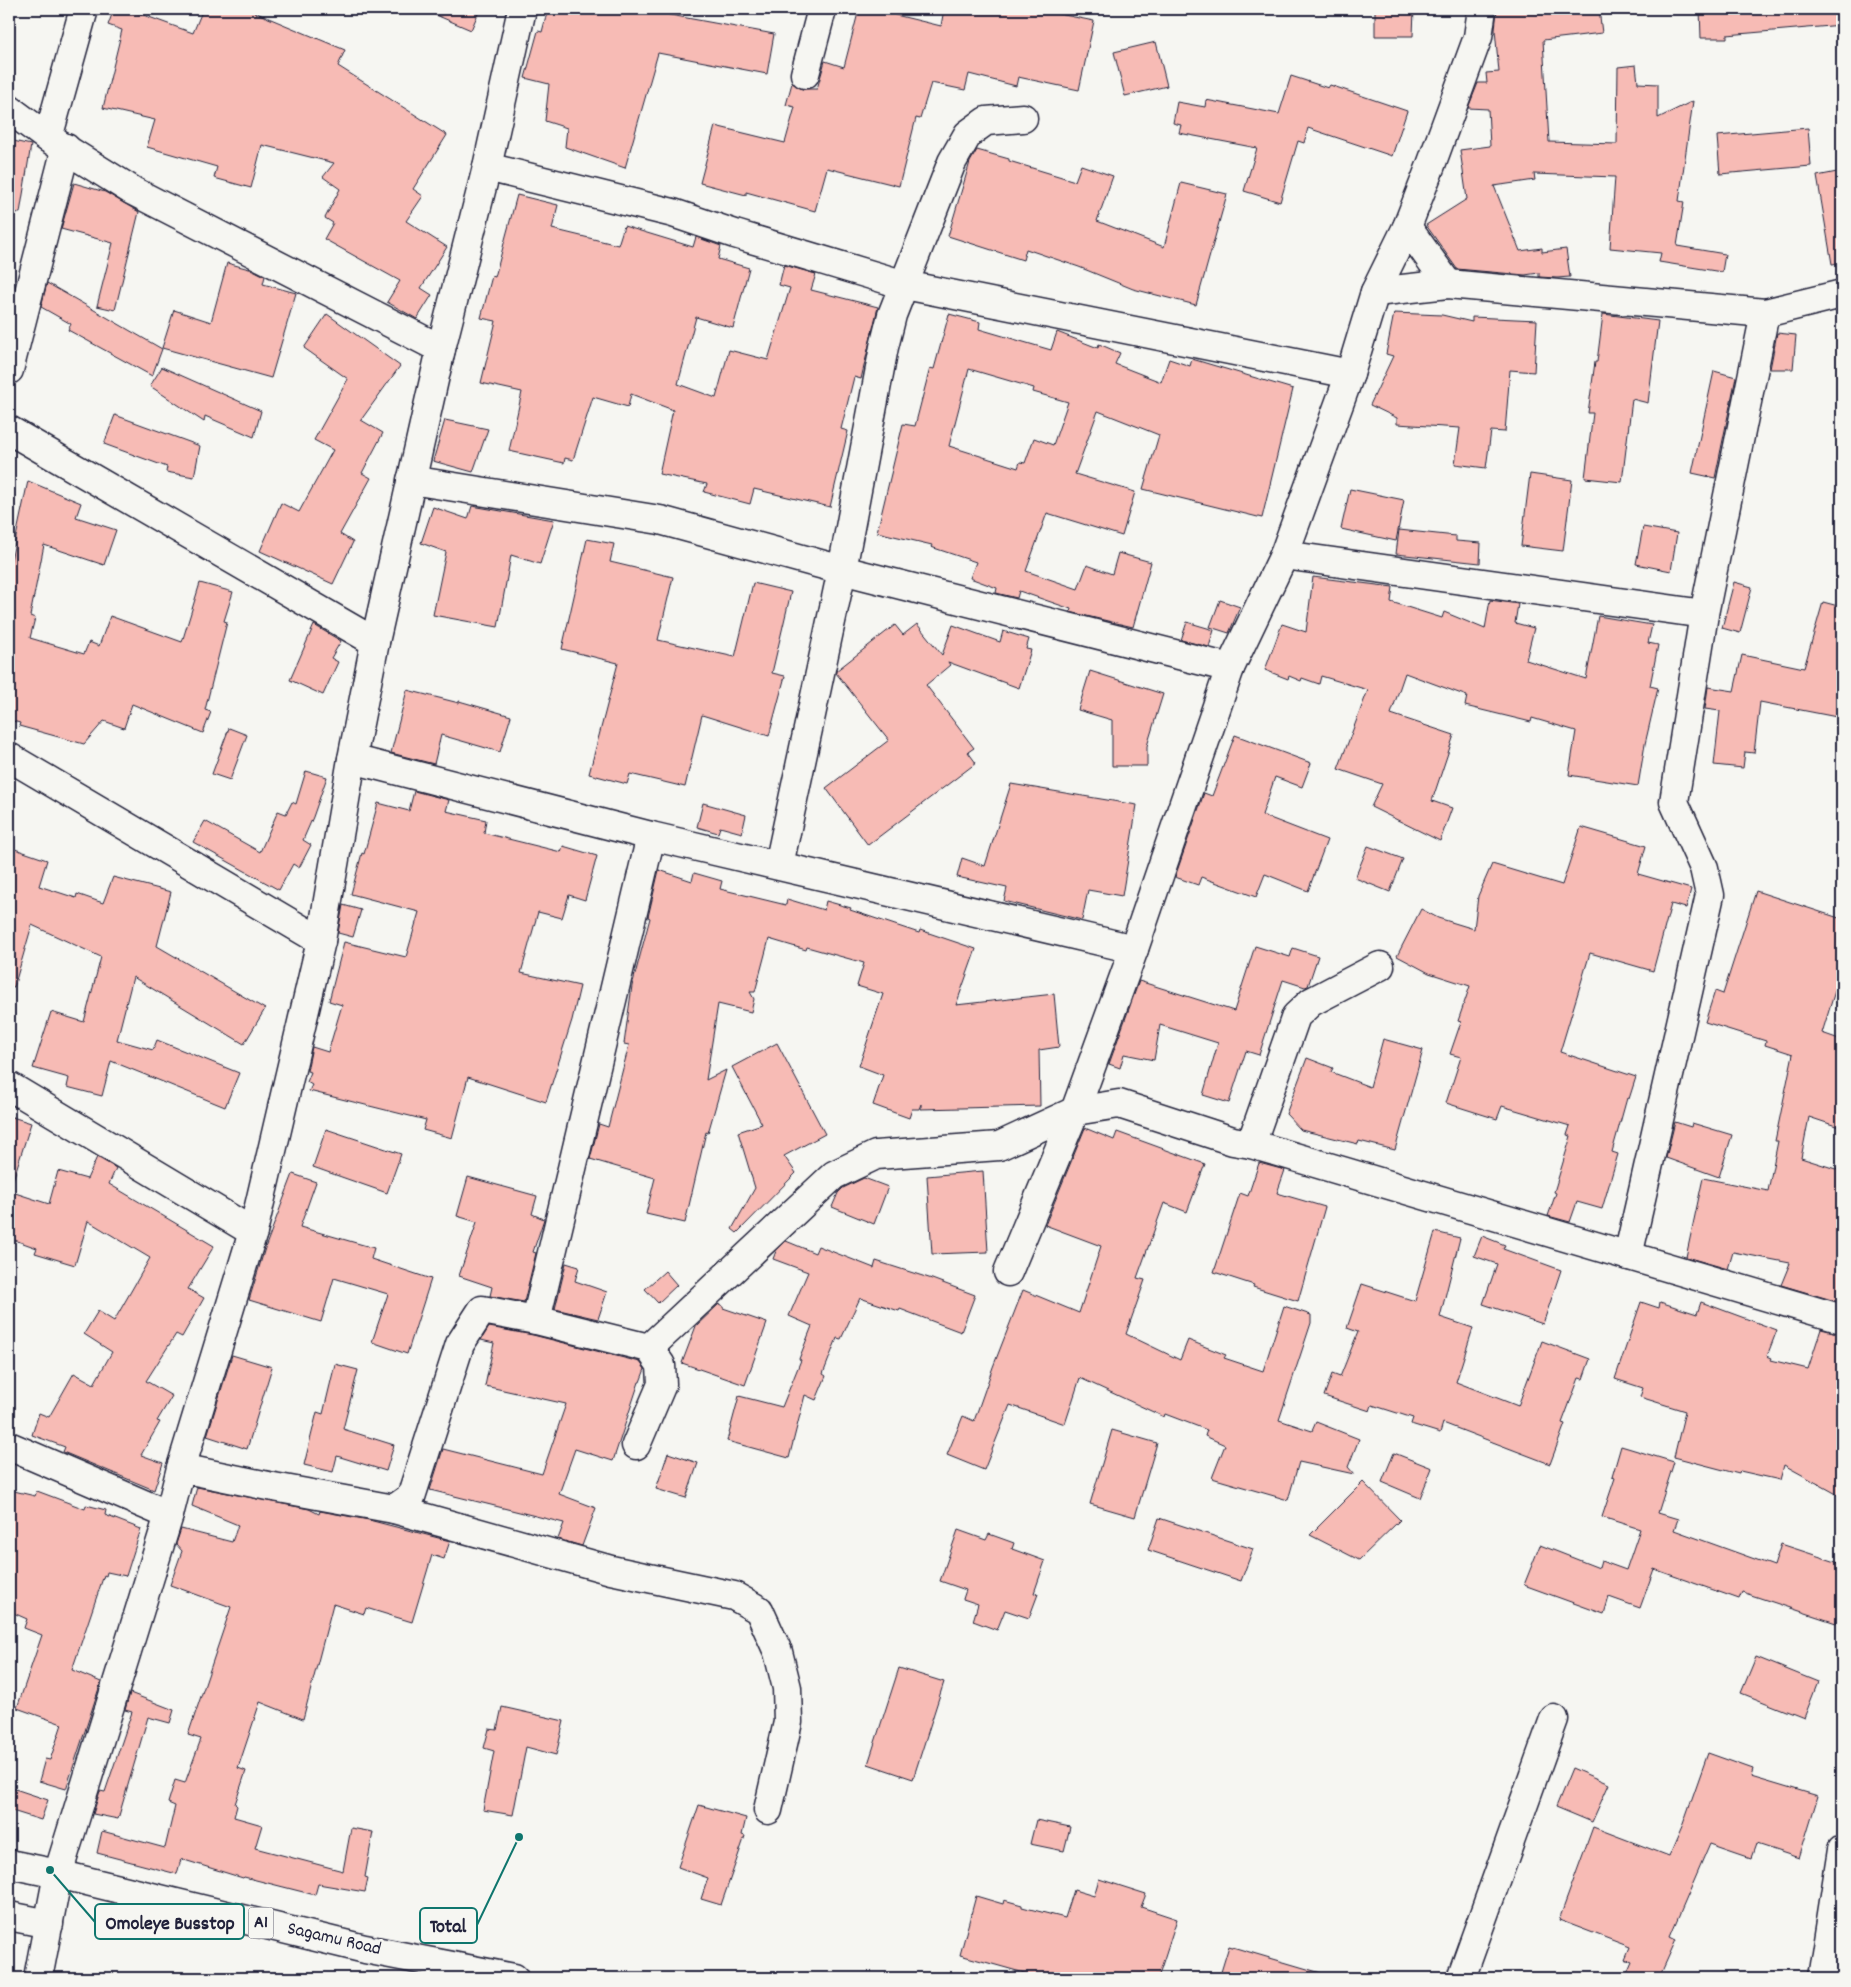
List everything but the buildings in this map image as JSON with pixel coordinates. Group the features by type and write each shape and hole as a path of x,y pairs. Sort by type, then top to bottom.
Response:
{"main road":[{"path":"9,370 84,9"},
{"path":"38,1978 58,1874 169,1515 181,1468 253,1232 321,941 352,759 411,480 441,349 487,167 522,9"},
{"path":"805,74 822,9"},
{"path":"1008,1272 1074,1111 1134,949 1230,668 1284,555 1350,374 1375,292 1407,228 1478,37 1482,9"},
{"path":"9,109 57,143 133,191 441,349"},
{"path":"779,865 842,570 884,347 892,315 952,162 968,134 986,121 1023,118"},
{"path":"487,167 673,213 735,234 905,285 1350,374"},
{"path":"1407,228 1448,284"},
{"path":"1375,292 1448,284 1765,313 1842,294"},
{"path":"1628,1256 1710,895 1704,868 1674,802 1704,614 1765,313"},
{"path":"9,430 376,642"},
{"path":"411,480 660,520 842,570 1230,668"},
{"path":"1284,555 1704,614"},
{"path":"9,757 321,941"},
{"path":"352,759 651,836 1134,949"},
{"path":"536,1320 651,836"},
{"path":"1251,1144 1296,1016 1311,1002 1380,966"},
{"path":"9,1086 253,1232"},
{"path":"649,1348 834,1175 876,1154 999,1146 1074,1111 1119,1104 1233,1141 1251,1144 1842,1319"},
{"path":"394,1509 411,1497 460,1344 482,1310 536,1320 649,1348 661,1366 662,1384 636,1445"},
{"path":"9,1446 169,1515"},
{"path":"181,1468 394,1509 611,1570 734,1596 759,1610 778,1652 787,1688 788,1722 768,1810"},
{"path":"1461,1978 1554,1719"},
{"path":"1822,1978 1842,1850"},
{"name":"Sagamu Road","path":"9,1864 58,1874 365,1949 444,1971 514,1978"},
{"path":"9,1916 49,1924"}],"place":[{"name":"Total","path":"519,1837"},
{"name":"Omoleye Busstop","path":"50,1870"}]}
